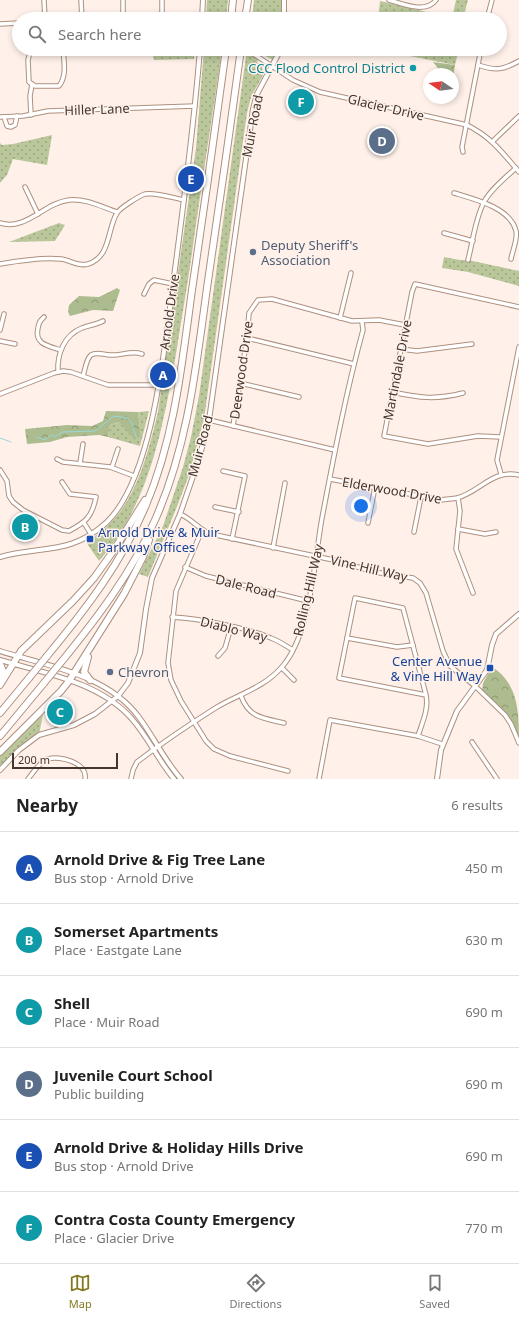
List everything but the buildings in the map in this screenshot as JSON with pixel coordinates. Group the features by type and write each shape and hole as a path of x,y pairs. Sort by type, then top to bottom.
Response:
{"highway":[{"path":"232,12 233,0"},
{"path":"246,12 248,0"},
{"path":"0,713 89,604 112,571 132,536 151,492 166,447 176,404 225,56"},
{"path":"0,736 96,620 117,589 151,529 173,475 189,412 240,56"},
{"path":"0,683 14,664 21,651 73,601 94,578 114,550 151,492"},
{"path":"0,752 61,692 69,681 138,567 146,550 151,529"},
{"path":"90,680 85,676 84,668 92,645"},
{"path":"0,664 3,671 0,683"}],"street":[{"path":"44,0 45,12"},
{"path":"81,0 82,12"},
{"path":"123,0 123,12"},
{"path":"162,0 162,12"},
{"path":"202,12 203,0"},
{"path":"284,0 284,12"},
{"path":"389,0 422,8 433,4 436,0"},
{"path":"489,12 492,0"},
{"path":"0,24 12,23"},
{"path":"29,56 29,82 35,86 59,86 64,79 63,56"},
{"name":"Arnold Drive","path":"0,557 14,553 62,547 91,534 115,512 123,501 134,476 148,432 158,385 173,284 196,106 200,56"},
{"name":"Glacier Drive","path":"257,56 302,85 320,92 467,125 481,132 493,141 519,172"},
{"name":"Muir Road","path":"0,770 19,750 39,735 83,721 112,701 128,683 137,663 152,578 180,514 199,459 208,420 253,109 257,94 278,56"},
{"path":"463,152 462,147 480,56"},
{"path":"478,65 490,69 504,69 519,61"},
{"path":"31,115 30,96 32,84"},
{"name":"Hiller Lane","path":"2,117 31,115 48,111 196,106"},
{"path":"2,117 7,126 11,127 15,125 17,116"},
{"path":"493,141 519,116"},
{"path":"468,260 484,202 498,184 516,168"},
{"path":"25,187 38,214"},
{"path":"454,193 484,202 512,222 517,233 510,259"},
{"path":"0,264 19,261 62,259 73,264 87,265 97,259 106,247 117,212 139,196 146,194 184,200"},
{"path":"0,223 7,225 15,224 38,214 56,203 72,199 83,200 117,212"},
{"path":"444,233 473,241"},
{"path":"340,318 351,273"},
{"path":"144,294 149,284 154,280 173,284"},
{"name":"Martindale Drive","path":"501,437 478,436 428,444 384,436 405,325 415,284 519,307"},
{"name":"Deerwood Drive","path":"233,426 247,338 249,313 258,300 272,300 340,318 362,322 379,320 405,325"},
{"path":"0,330 4,314"},
{"path":"44,317 39,321 36,334 38,340 43,344 60,350"},
{"path":"58,372 60,350 73,333 82,328 96,325 103,321"},
{"name":"Rolling Hill Way","path":"130,779 137,762 155,748 219,706 263,684 282,668 293,650 302,630 335,450 363,330 362,322"},
{"path":"247,338 354,364"},
{"path":"0,341 15,344"},
{"path":"401,349 417,351 472,344"},
{"path":"519,347 497,460 501,474 511,473 519,475"},
{"path":"83,376 91,355 98,353 111,355 135,351 142,354"},
{"path":"0,394 58,372 71,372 108,386 142,384 158,385"},
{"path":"240,383 299,397"},
{"path":"392,392 422,398 447,397 463,393"},
{"path":"208,420 335,450"},
{"path":"80,463 83,444"},
{"path":"112,467 118,449"},
{"path":"57,458 63,462 112,467 134,476"},
{"path":"0,470 7,481 9,496 12,502 23,510 62,530 69,531 84,523 94,510 96,497 70,494 62,482"},
{"path":"223,471 245,476 239,512 232,539"},
{"name":"Elderwood Drive","path":"330,479 442,500 458,498 501,474"},
{"path":"273,548 285,484"},
{"path":"368,523 374,487"},
{"path":"414,532 421,497"},
{"path":"458,498 460,511 456,549 473,593"},
{"path":"215,507 239,512"},
{"name":"Vine Hill Way","path":"180,514 190,518 194,524 202,530 232,539 316,556 374,572 413,578 420,584 426,593 446,660 455,670 475,686 506,715 517,733 519,743"},
{"path":"84,523 91,534"},
{"path":"458,529 485,534 496,532"},
{"path":"202,530 176,591 168,663 171,680 181,701 194,722 206,741 214,749 230,756 288,771"},
{"name":"Dale Road","path":"185,567 206,576 308,601"},
{"path":"418,736 427,709 426,695 403,608 354,598 339,678 426,695"},
{"path":"437,779 442,744 457,711 486,670 496,634 519,614"},
{"name":"Diablo Way","path":"172,617 192,618 272,638 293,650"},
{"path":"218,656 225,648 231,627"},
{"path":"347,638 397,647 413,645"},
{"path":"0,652 74,673 90,680 118,696 139,717 155,748 174,779"},
{"path":"0,660 89,688 112,701 131,717 181,779"},
{"path":"282,668 294,680"},
{"path":"241,696 249,712 257,716 284,723"},
{"path":"319,779 330,720 418,736 442,744"},
{"path":"472,742 498,779"},
{"path":"28,779 42,762 47,759 54,758 77,763 82,767 85,779"}],"green space":[{"path":"207,0 228,0 227,12 206,12"},
{"path":"254,0 284,0 284,12 253,12"},
{"path":"456,0 468,0 465,12 453,12"},
{"path":"380,1 427,12 379,12"},
{"path":"153,56 194,56 194,59 154,60"},
{"path":"203,56 221,56 188,282 166,409 152,463 131,515 116,539 99,561 86,542 102,531 115,518 135,486 148,449 158,412 196,148"},
{"path":"246,56 260,56 257,62 262,65 263,75 251,97 247,113 204,419 190,472 148,577 139,574 163,526 183,467 191,437 199,396"},
{"path":"265,56 274,56 273,60"},
{"path":"410,56 457,56 455,65"},
{"path":"433,62 455,65 454,68 438,68"},
{"path":"52,135 47,165 13,159 7,175 0,183 0,143 2,145 13,144"},
{"path":"59,223 65,225 55,241 9,242"},
{"path":"444,257 468,260 519,271 519,286 468,272 442,268"},
{"path":"117,288 120,290 113,311 93,310 70,316 68,312 69,305 79,296 99,297"},
{"path":"106,411 138,412 141,436 135,440 119,422 110,425 108,437 99,435 67,437 50,442 27,444 25,429 67,425 92,426 103,421"},
{"path":"149,411 140,446 108,437 110,425 120,422 124,427 141,436 138,412"},
{"path":"492,667 508,682 516,700 519,721 519,743 511,724 482,692 483,683"},
{"path":"44,709 39,735 28,743 0,770 0,752"}],"waterway":[{"path":"37,437 45,440 51,435 55,437 62,432 95,431 114,416 127,418 132,423 137,438"},
{"path":"0,438 11,442"}],"place":[{"name":"CCC Flood Control District","path":"413,68"},
{"name":"Contra Costa County Emergency","path":"301,102"},
{"name":"Juvenile Court School","path":"382,141"},
{"name":"Arnold Drive & Holiday Hills Drive","path":"191,179"},
{"name":"Deputy Sheriff's Association","path":"253,252"},
{"name":"Arnold Drive & Fig Tree Lane","path":"163,375"},
{"name":"Somerset Apartments","path":"25,527"},
{"name":"Arnold Drive & Muir Parkway Offices","path":"90,539"},
{"name":"Center Avenue & Vine Hill Way","path":"490,668"},
{"name":"Chevron","path":"110,672"},
{"name":"Shell","path":"60,712"}]}
